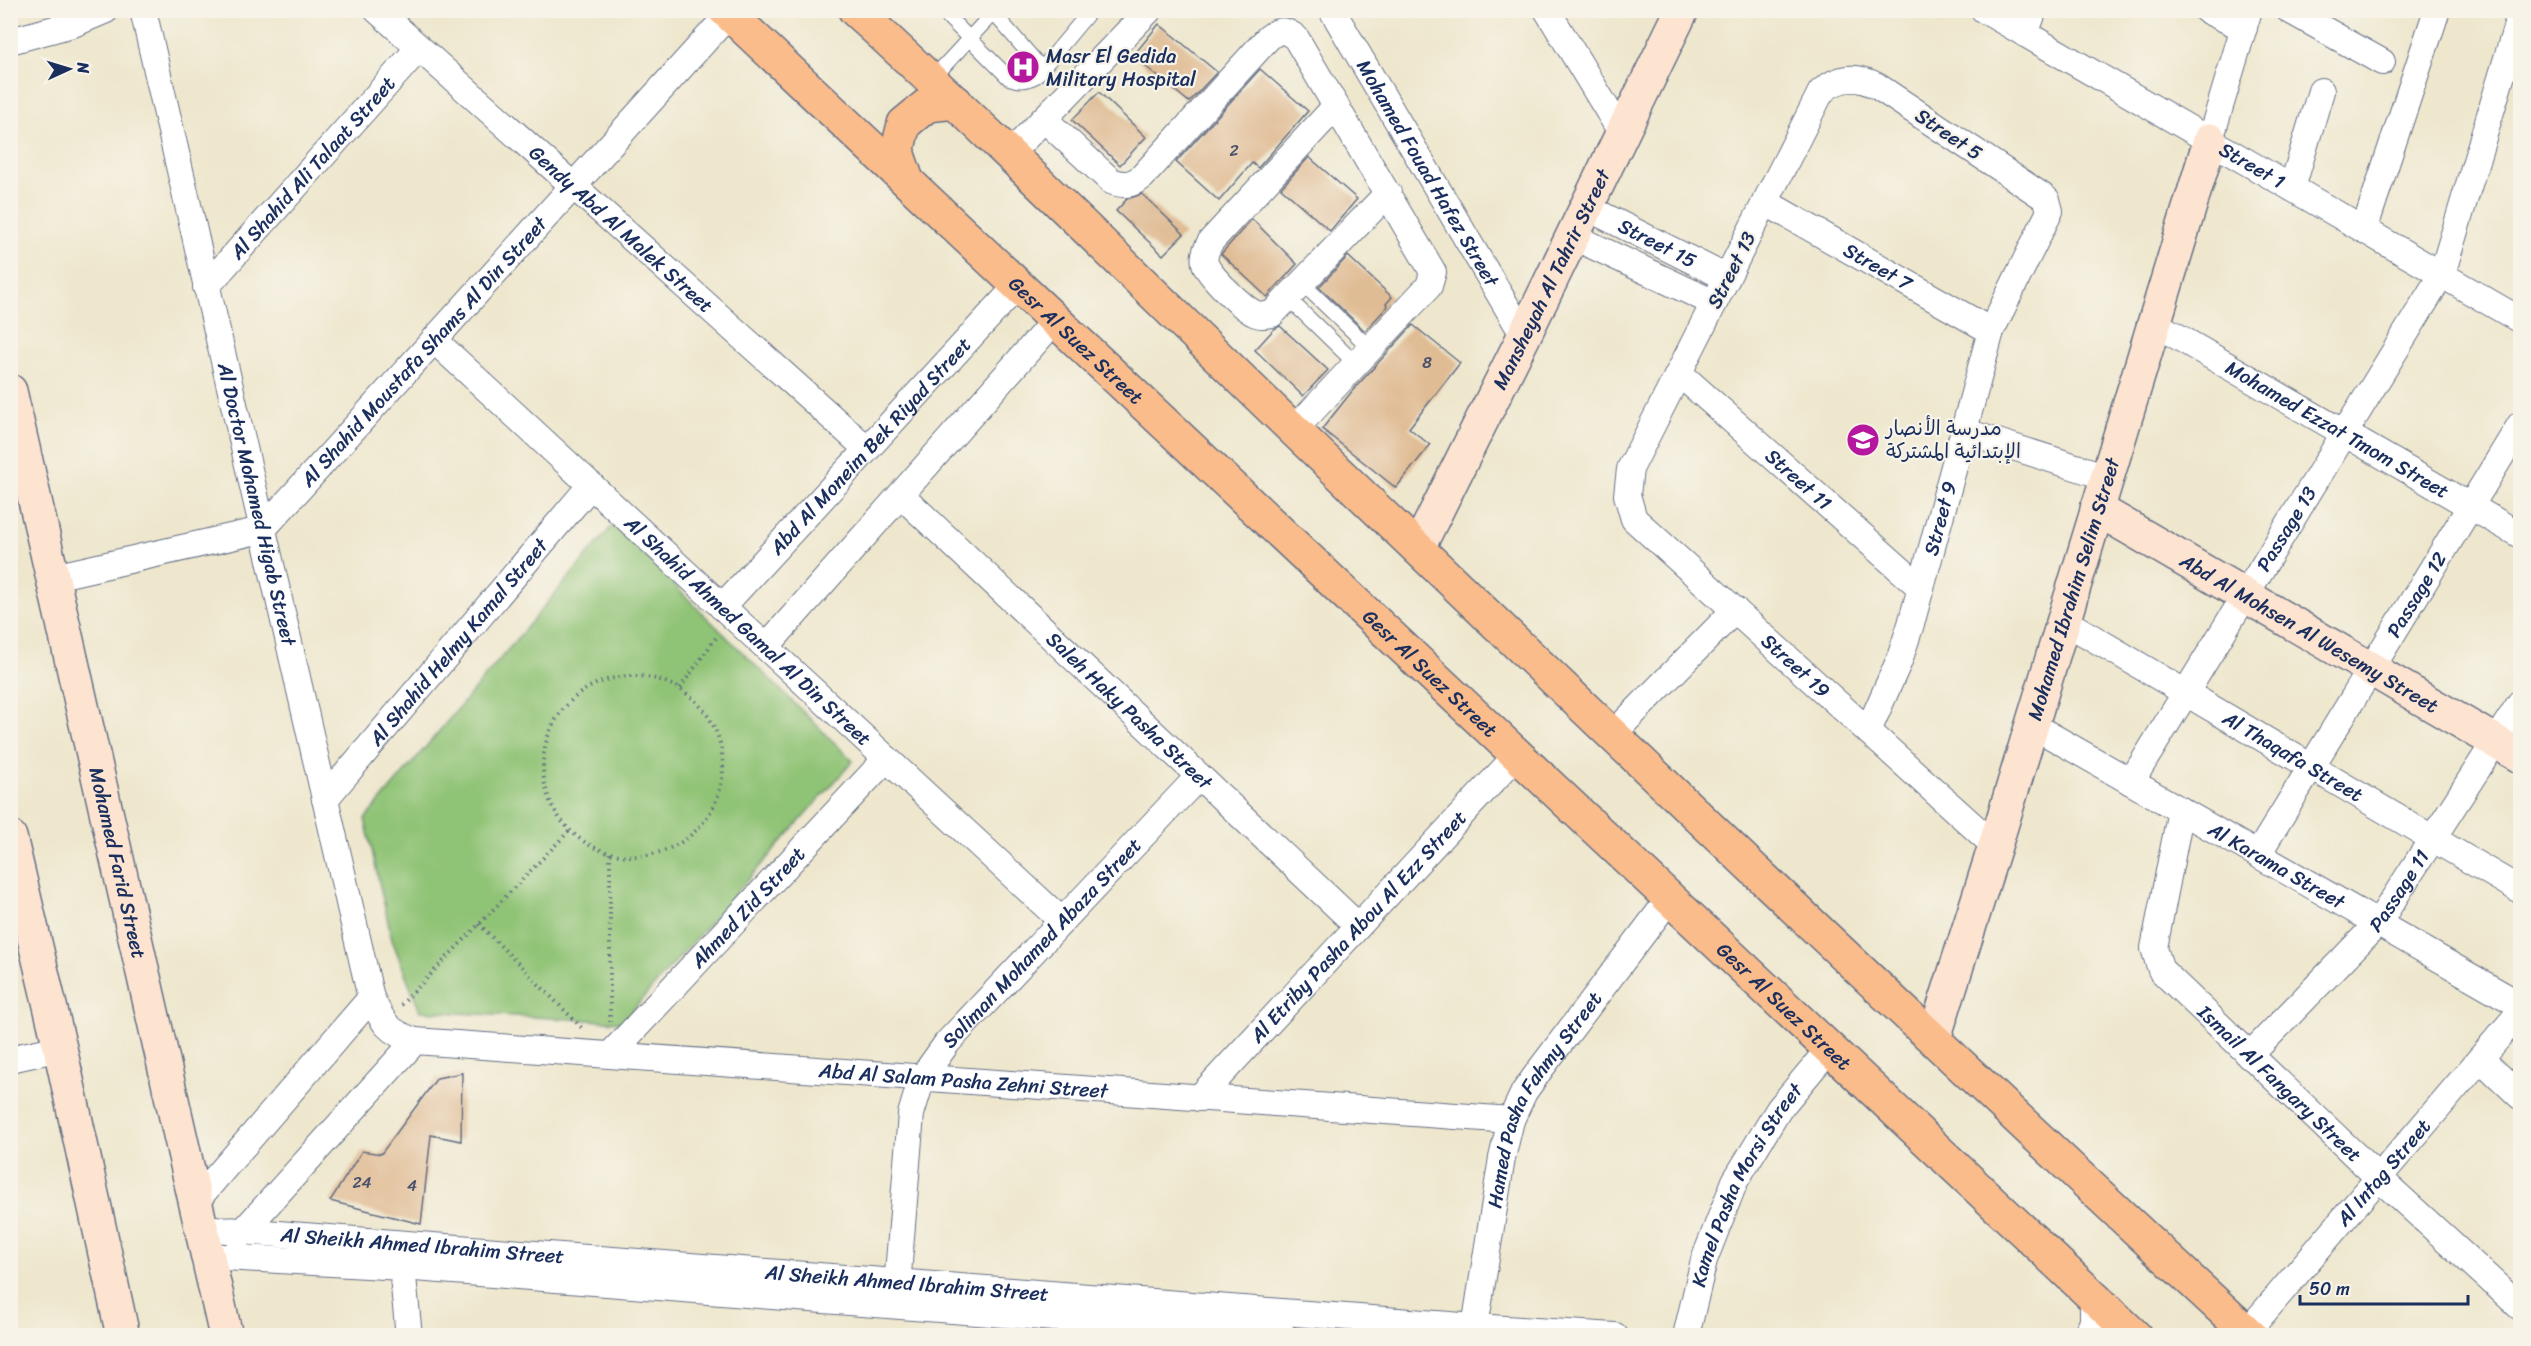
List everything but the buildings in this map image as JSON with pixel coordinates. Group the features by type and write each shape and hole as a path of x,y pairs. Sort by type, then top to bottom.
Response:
{"main road":[{"path":"855,10 956,102 1294,430 1613,734 2249,1334"},
{"name":"Gesr Al Suez Street","path":"727,12 2135,1335"},
{"path":"907,180 897,152 904,124 927,105 956,102"}],"street":[{"path":"10,41 73,24 106,10"},
{"name":"Al Doctor Mohamed Higab Street","path":"143,10 371,998 383,1023"},
{"name":"Gendy Abd Al Malek Street","path":"377,10 867,449"},
{"path":"1009,155 1149,10"},
{"name":"Mohamed Fouad Hafez Street","path":"1332,10 1524,336"},
{"path":"1547,10 1621,132"},
{"name":"Mansheyah Al Tahrir Street","path":"1418,548 1682,10"},
{"name":"Street 1","path":"1984,10 2030,22 2210,140 2520,320"},
{"path":"2206,10 2246,19 2210,140"},
{"path":"2289,10 2382,62"},
{"path":"2364,230 2437,10"},
{"name":"Al Shahid Moustafa Shams Al Din Street","path":"262,530 727,12"},
{"name":"Passage 13","path":"2131,782 2442,274 2520,15"},
{"path":"1044,119 1111,181 1121,186 1133,184 1277,31 1287,31 1296,38 1433,272 1429,286 1294,430"},
{"name":"Al Shahid Ali Talaat Street","path":"206,287 419,48"},
{"name":"Street 13","path":"1630,469 1821,92 1842,79"},
{"name":"Street 5","path":"1842,79 1866,80 1877,86 2042,196 2049,206"},
{"path":"2292,188 2321,91"},
{"path":"1336,106 1211,241 1205,251 1204,262 1208,272 1252,312 1262,315 1272,314 1388,193"},
{"name":"Mohamed Ibrahim Selim Street","path":"1934,1038 1995,846 2210,140"},
{"name":"Street 7","path":"1765,202 1991,331"},
{"name":"Street 9","path":"1868,731 1899,661 1991,331 2049,216 2049,206"},
{"path":"1579,221 1714,303"},
{"name":"Street 15","path":"1579,221 1727,278"},
{"name":"Abd Al Moneim Bek Riyad Street","path":"727,612 867,449 1018,285"},
{"path":"766,647 1055,320"},
{"name":"Mohamed Ezzat Tmom Street","path":"2154,323 2520,535"},
{"name":"Al Shahid Ahmed Gamal Al Din Street","path":"434,340 1062,921"},
{"name":"Street 11","path":"1679,373 1920,586"},
{"name":"Mohamed Farid Street","path":"10,391 226,1335"},
{"name":"Passage 12","path":"2258,855 2520,425"},
{"path":"1963,431 2107,477"},
{"name":"Street 19","path":"1630,469 1627,495 1635,519 1995,846"},
{"name":"Al Shahid Helmy Kamal Street","path":"325,799 591,485"},
{"name":"Saleh Haky Pasha Street","path":"901,495 1358,926"},
{"name":"Abd Al Mohsen Al Wesemy Street","path":"2097,509 2508,748"},
{"path":"54,577 262,530"},
{"path":"1613,734 1735,610"},
{"name":"Al Thaqafa Street","path":"2064,621 2520,891"},
{"name":"Passage 11","path":"2249,1056 2378,923 2433,839 2508,748 2520,703"},
{"name":"Al Karama Street","path":"2032,725 2520,1005"},
{"name":"Al Etriby Pasha Abou Al Ezz Street","path":"1199,1098 1517,755"},
{"name":"Ahmed Zid Street","path":"610,1055 886,759"},
{"name":"Soliman Mohamed Abaza Street","path":"896,1293 911,1114 922,1078 947,1043 1199,776"},
{"name":"Ismail Al Fangary Street","path":"2181,810 2154,948 2156,960 2168,980 2520,1307"},
{"path":"10,837 60,1048 123,1335"},
{"name":"Hamed Pasha Fahmy Street","path":"1475,1327 1502,1158 1511,1120 1524,1092 1670,898"},
{"path":"201,1229 371,998"},
{"name":"Al Intag Street","path":"2249,1334 2520,1012"},
{"path":"201,1229 247,1230 415,1041 398,1035 383,1023"},
{"name":"Abd Al Salam Pasha Zehni Street","path":"415,1041 1511,1120"},
{"path":"10,1059 60,1048"},
{"name":"Kamel Pasha Morsi Street","path":"1686,1335 1704,1260 1735,1181 1779,1109 1829,1049"},
{"path":"2481,1059 2520,1096"},
{"name":"Al Sheikh Ahmed Ibrahim Street","path":"201,1229 402,1267 1615,1335"},
{"name":"Al Sheikh Ahmed Ibrahim Street","path":"247,1230 896,1293 1062,1327 1284,1335"},
{"path":"402,1267 409,1335"},
{"path":"2087,1335 2093,1321 2093,1298"}],"lane":[{"path":"941,10 1009,78 1018,81 1028,81 1036,76 1091,10"},
{"path":"931,80 992,12 1043,69"},
{"path":"1296,291 1363,356"},
{"path":"1296,291 1363,356"}],"path":[{"path":"680,688 727,612"},
{"path":"630,675 656,678 680,688 704,709 719,738 724,770 717,801 699,828 673,847 642,856 610,853 588,844 570,830 554,809 545,785 544,758 549,733 562,710 581,692 604,680 630,675"},
{"path":"383,1023 570,830"},
{"path":"610,853 610,1055"},
{"path":"479,924 610,1055"}],"green space":[{"path":"613,525 853,761 622,1022 420,1011 392,940 365,819"}],"place":[{"name":"Masr El Gedida Military Hospital","path":"1023,67"},
{"name":"مدرسة الأنصار الإبتدائية المشتركة","path":"1863,440"}]}
